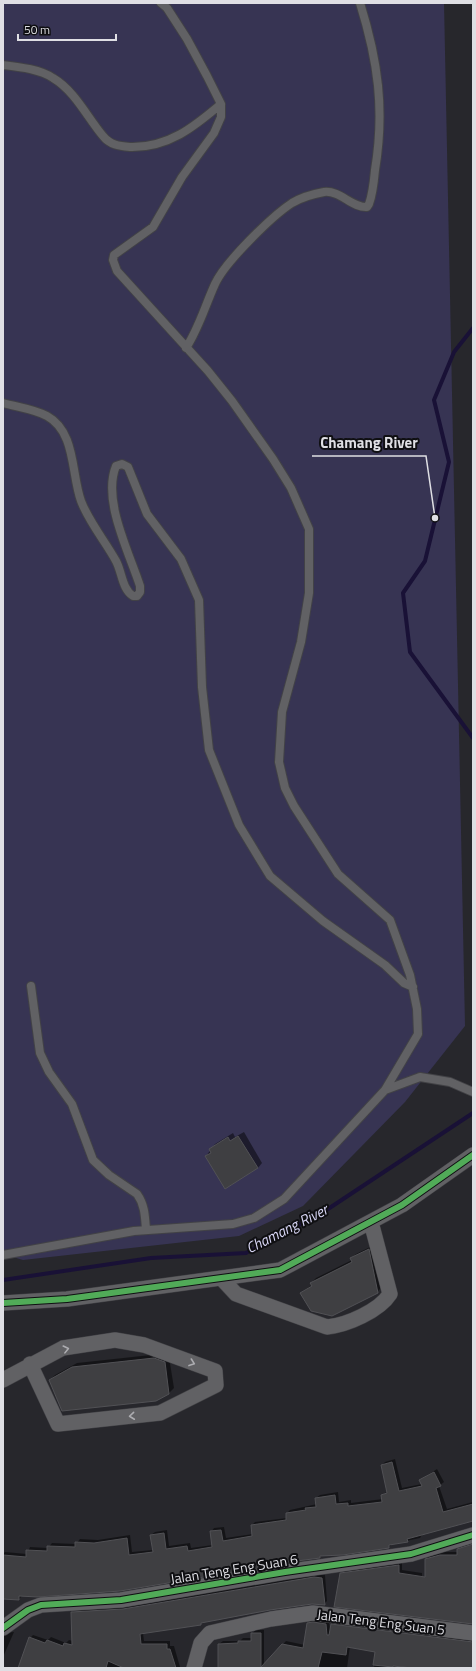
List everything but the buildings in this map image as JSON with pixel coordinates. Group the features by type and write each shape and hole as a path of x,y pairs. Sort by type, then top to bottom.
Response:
{"street":[{"path":"4,1305 67,1299 280,1270 402,1205 473,1155"},
{"path":"222,1279 236,1294 327,1327 341,1326 384,1304 390,1294 371,1222"},
{"path":"3,1380 30,1364 63,1348 115,1340 144,1345 215,1371 216,1385 160,1414 58,1424 30,1364"},
{"name":"Jalan Teng Eng Suan 6","path":"3,1628 28,1610 42,1606 122,1600 285,1572 410,1554 473,1535"},
{"name":"Jalan Teng Eng Suan 5","path":"194,1668 201,1643 210,1633 299,1615 326,1614 473,1633"}],"lane":[{"path":"3,1256 104,1235 146,1230 233,1224 254,1218 284,1199 385,1090 418,1034 418,1009 414,987 390,920 338,874 298,813 284,788 279,762 282,712 301,642 309,593 309,529 291,488 255,431 228,395 117,272 113,257 121,249 147,232 158,221 182,177 218,126 221,117 221,104 187,39 167,8 161,3"},
{"path":"186,348 196,333 218,278 235,256 282,210 301,198 326,192 337,194 361,206 367,207 369,204 378,152 381,105 372,46 360,3"},
{"path":"3,65 46,74 58,82 70,92 102,136 114,145 136,147 150,146 169,140 192,128 221,104"},
{"path":"3,403 46,415 64,434 70,450 76,485 84,509 118,564 126,588 133,596 137,596 140,592 140,586 118,524 112,488 112,475 116,466 122,464 128,467 147,514 181,559 198,600 202,680 209,750 239,825 270,876 323,921 385,965 404,983 414,987"},
{"path":"31,986 40,1053 43,1061 72,1104 94,1160 100,1168 137,1194 144,1208 146,1230"},
{"path":"385,1090 420,1077 450,1082 473,1092"}],"shaded area":[{"path":"3,3 444,3 465,1026 405,1102 303,1206 239,1236 23,1260 3,1254"}],"waterway":[{"name":"Chamang River","path":"473,328 454,352 434,400 449,462 425,561 403,593 410,652 473,738"},
{"name":"Chamang River","path":"3,1280 151,1258 246,1253 328,1209 473,1113"}],"cycle path":[{"path":"3,1303 67,1299 280,1270 402,1205 473,1155"},
{"path":"3,1628 28,1610 41,1605 121,1600 285,1572 411,1554 473,1535"}],"place":[{"name":"Chamang River","path":"435,518"}]}
